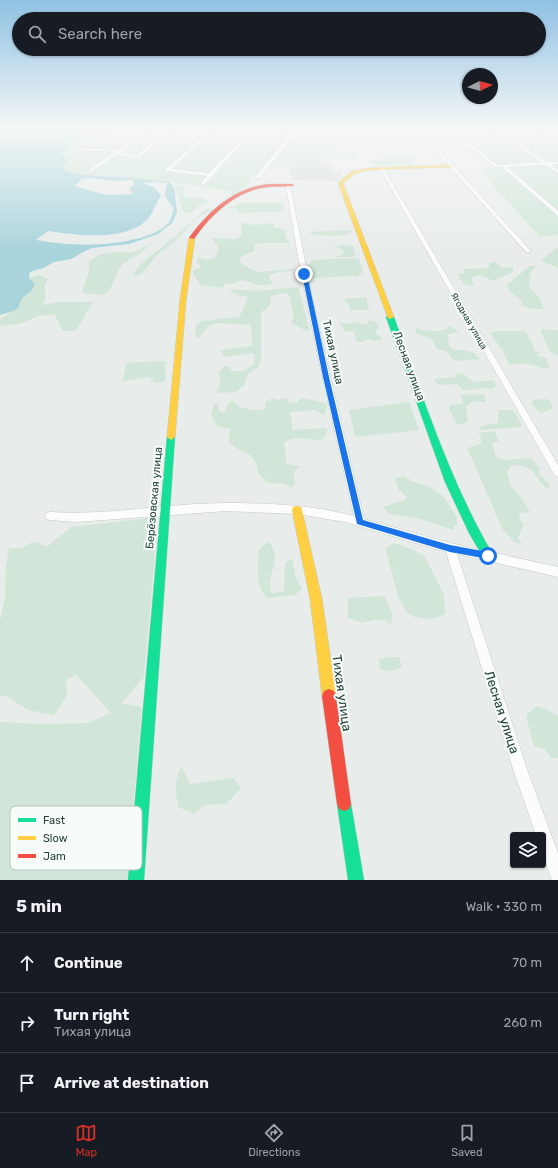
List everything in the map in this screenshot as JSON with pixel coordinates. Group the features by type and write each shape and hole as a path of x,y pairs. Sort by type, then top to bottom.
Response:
{"street":[{"path":"169,169 168,170 211,175"},
{"path":"202,184 217,169"},
{"path":"258,177 264,169"},
{"name":"Лесная улица","path":"381,169 354,172 340,183 423,405 450,482 473,530 488,556"},
{"name":"Ягодная улица","path":"382,169 558,473"},
{"path":"454,169 528,251"},
{"path":"507,169 558,214"},
{"name":"Берёзовская улица","path":"142,806 164,512 183,300 192,238 194,231 245,192 258,186 290,185"},
{"name":"Тихая улица","path":"290,185 293,220 326,377 360,522"},
{"path":"50,516 77,518 226,507 297,510 345,518 450,548 558,572"},
{"name":"Тихая улица","path":"297,510 316,599 337,756 356,880"},
{"name":"Лесная улица","path":"450,548 522,772 558,874"},
{"name":"Берёзовская улица","path":"136,880 137,870"}],"shaded area":[{"path":"290,169 334,169 335,173 340,173 343,178 338,178 339,181 293,180"}],"green space":[{"path":"65,169 263,169 246,181 250,181 249,184 234,196 230,194 234,192 195,185 67,172"},
{"path":"480,169 558,169 558,235 540,236 505,198 497,192 487,176"},
{"path":"176,186 185,186 184,195 186,197 201,198 209,201 200,205 191,213 183,212"},
{"path":"238,203 283,203 284,207 283,211 280,212 238,213 237,209 227,207 236,206"},
{"path":"206,209 222,209 206,213 200,217 172,244 157,255 141,274 138,276 132,275 142,263 175,237"},
{"path":"244,222 251,225 274,223 273,225 275,228 280,228 286,231 285,236 290,243 254,244 255,251 242,256 239,260 240,263 257,272 292,269 295,271 278,272 270,275 269,278 273,284 267,285 259,285 241,280 235,283 225,284 222,288 201,285 194,276 193,270 202,267 196,262 199,258 208,260 215,258 219,248 213,238 235,239 242,236 241,227"},
{"path":"351,231 348,234 339,236 307,232"},
{"path":"151,244 121,267 109,291 97,295 82,292 89,270 89,261 101,254 119,252 132,253"},
{"path":"352,245 356,255 351,257 334,257 343,254 344,251 338,247 330,246"},
{"path":"558,247 558,268 541,261 556,248"},
{"path":"359,259 363,272 358,276 312,278 313,269 307,265 311,263 311,260"},
{"path":"495,262 502,268 513,267 513,272 494,281 480,275 473,277 472,280 474,285 471,286 464,284 459,276 458,273 464,274 464,269 489,268 489,263"},
{"path":"531,265 536,266 531,272 529,280 530,288 539,297 544,309 531,309 523,306 520,300 510,291 507,285"},
{"path":"40,275 48,279 44,287 46,296 43,305 58,302 93,302 76,331 62,331 55,314 38,316 19,324 0,326 0,319 18,308 22,298 31,291 29,278"},
{"path":"298,287 309,327 308,332 291,323 294,316 289,294 280,293 271,297 271,303 261,312 261,358 258,367 248,374 245,384 236,392 219,393 215,391 219,388 220,378 218,373 225,366 228,366 232,371 243,371 253,365 255,358 253,353 225,357 220,350 252,346 251,325 217,323 208,326 199,338 195,336 196,325 204,321 239,318 248,297 236,295 229,289 256,291"},
{"path":"366,297 369,308 368,310 350,310 350,306 343,299"},
{"path":"368,320 375,321 379,326 375,333 381,337 381,340 373,341 369,339 361,342 356,341 354,331 343,332 344,329 339,323 346,324 356,322 367,324"},
{"path":"450,326 459,332 448,334 449,346 454,350 465,350 472,352 480,359 454,361 447,352 436,348 433,340 416,333 416,328 429,331 438,331 447,329"},
{"path":"540,329 558,330 558,355 555,355 549,350"},
{"path":"525,331 534,346 533,350 540,352 537,356 546,358 550,367 544,369 527,364 510,365 503,351 493,338 491,332"},
{"path":"168,362 165,366 166,377 164,382 155,383 149,377 123,381 126,363"},
{"path":"462,373 474,382 493,380 496,384 495,387 491,389 483,388 464,391 458,384 438,385 433,379 454,377 457,374"},
{"path":"484,394 486,402 473,401 466,407 468,422 457,425 449,409 450,405 461,404 463,401 460,395"},
{"path":"274,398 278,400 286,398 290,403 296,403 301,398 327,403 326,411 323,415 315,410 290,412 293,430 324,428 328,430 324,439 298,438 288,440 284,443 287,464 300,466 294,472 295,483 292,488 285,484 268,483 258,473 257,465 251,456 229,443 230,429 218,427 211,415 214,404 218,404 219,411 225,412 229,402 233,401 243,408 261,410 265,409 265,402"},
{"path":"533,400 549,400 552,404 552,409 540,413 532,404"},
{"path":"409,402 419,430 355,437 349,410"},
{"path":"498,410 513,410 523,427 479,430 481,426 498,422"},
{"path":"494,431 499,441 492,444 496,456 505,460 531,458 541,470 538,472 550,485 548,489 527,467 512,465 507,472 511,486 520,496 530,512 520,513 519,518 524,525 518,537 521,544 514,542 503,530 467,448 481,444 479,433"},
{"path":"404,476 411,481 425,485 443,496 457,517 457,525 454,526 453,530 420,519 389,514 383,507 405,500 407,497 398,489 395,478"},
{"path":"149,518 157,532 144,677 122,703 142,707 133,806 10,806 10,870 128,870 127,880 0,880 0,722 39,724 88,723 111,713 76,675 66,680 67,696 54,715 28,710 8,697 0,695 0,619 5,598 6,565 9,548 21,548 34,542 47,546 71,527"},
{"path":"269,541 275,556 270,580 272,593 284,591 285,563 292,558 296,578 302,589 295,595 267,598 260,588 257,569 259,550"},
{"path":"394,543 425,556 444,595 445,614 432,619 414,617 406,611 398,597 385,548"},
{"path":"385,596 392,614 391,626 385,620 374,620 363,623 348,618 348,598"},
{"path":"386,657 399,657 402,667 389,671 380,669 379,659 384,659"},
{"path":"536,706 546,709 558,716 558,758 551,758 545,749 534,746 526,716"},
{"path":"182,767 190,784 233,778 241,788 226,804 205,805 194,814 178,807 176,782"}],"water":[{"path":"0,169 65,169 67,172 84,175 169,182 174,187 177,212 172,223 158,234 129,244 92,248 71,259 54,262 43,268 30,272 29,278 35,284 31,291 22,298 18,308 14,311 0,315","holes":["91,178 116,181 133,180 135,184 129,188 133,194 107,195 74,186 81,179","143,183 167,183 165,193 168,201 174,208 170,221 163,228 148,236 114,243 88,245 36,240 48,231 86,235 126,232 147,220 161,196 155,188"]}],"traffic: fast":[{"path":"390,317 450,482 473,530 488,556"},
{"path":"142,806 171,437"},
{"path":"344,804 356,880"},
{"path":"136,880 137,870"}],"traffic: slow":[{"path":"370,169 354,172 340,183 390,317"},
{"path":"171,437 183,300 192,238"},
{"path":"297,510 316,599 329,696"}],"traffic: jam":[{"path":"192,238 204,222 229,200 248,190 262,186 292,185"},
{"path":"329,696 344,804"}],"route":[{"path":"304,274 326,377 360,522 450,548 488,556"}]}
